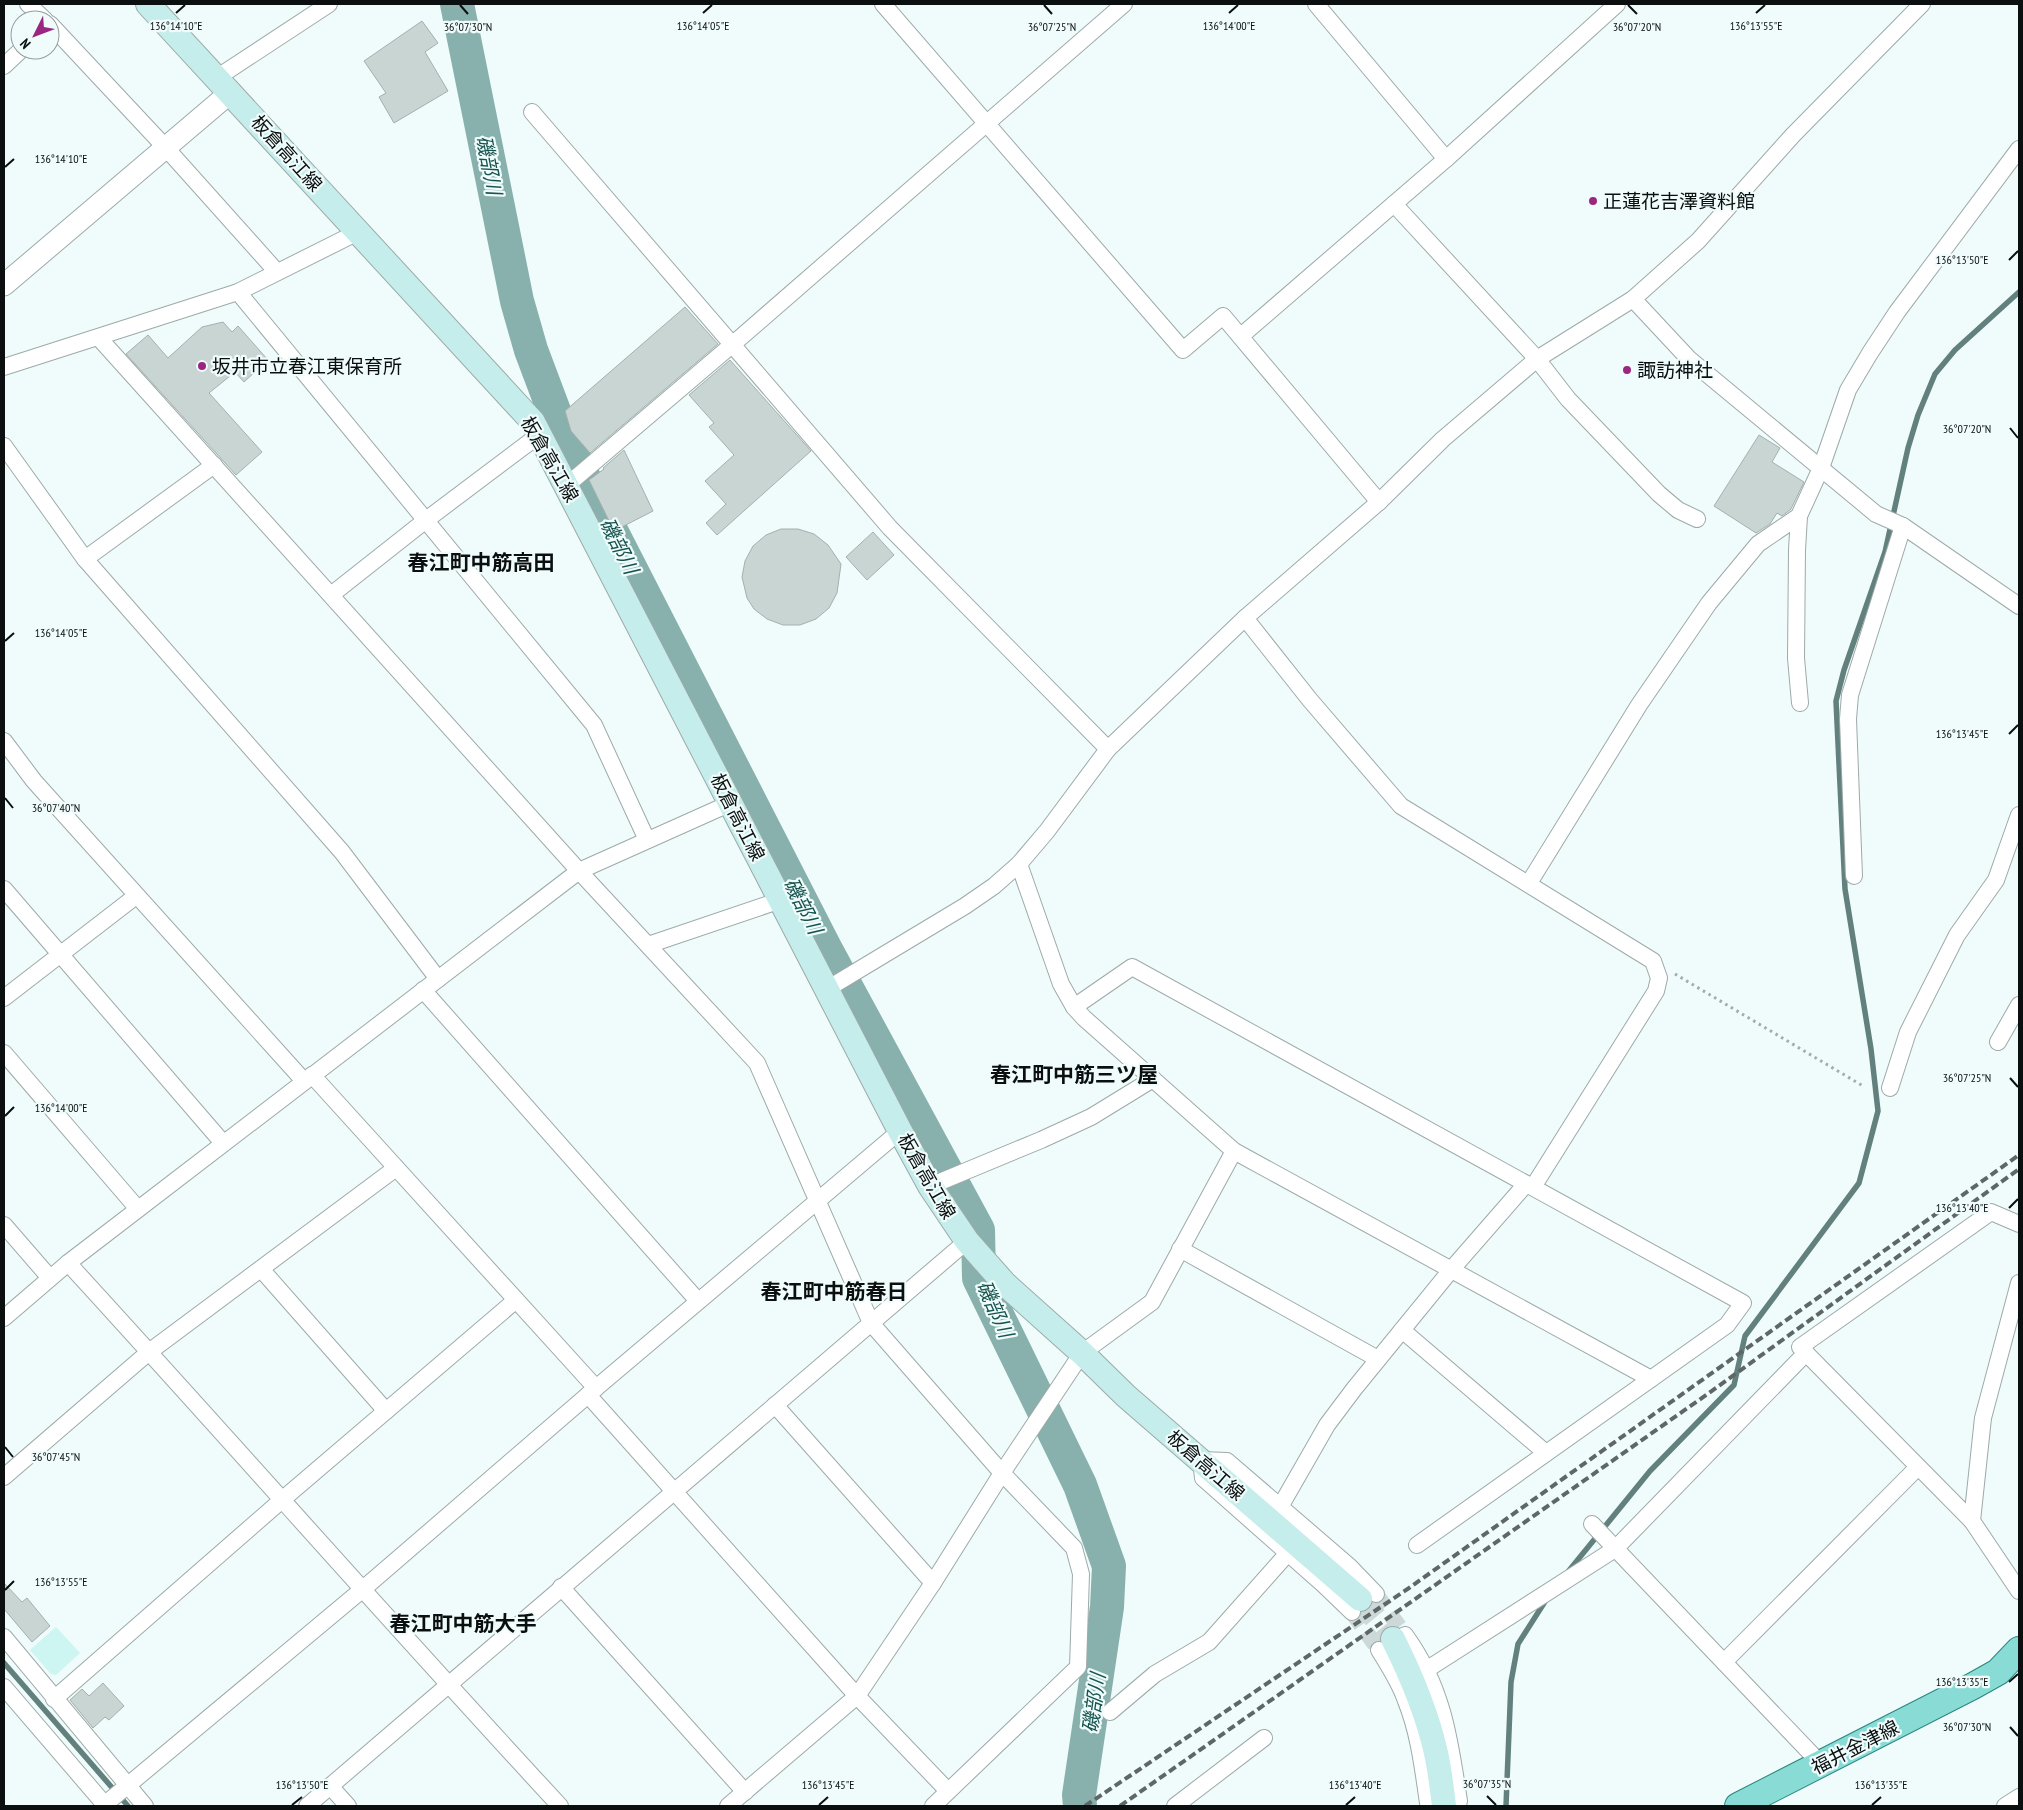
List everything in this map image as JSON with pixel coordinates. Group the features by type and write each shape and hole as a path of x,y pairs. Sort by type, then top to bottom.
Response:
{"main road":[{"name":"板倉高江線","path":"148,4 533,422 900,1131 930,1186 967,1241 1005,1284 1082,1353 1126,1396 1363,1602"},
{"path":"1392,1641 1413,1681 1426,1718 1436,1753 1444,1806"},
{"name":"福井金津線","path":"1738,1806 1990,1677 2005,1666 2019,1650"}],"street":[{"path":"4,285 166,148 224,85 328,4"},
{"path":"883,4 1184,350 1224,316 1379,502"},
{"path":"566,486 733,344 1124,4"},
{"path":"1316,4 1446,159"},
{"path":"1241,336 1446,159 1617,4"},
{"path":"827,988 965,906 994,886 1019,864 1047,831 1108,748 1245,618 1379,502 1444,439 1537,359 1633,299 1698,241 1793,135 1922,4"},
{"path":"60,35 166,148 277,272"},
{"path":"532,112 890,528 1108,748"},
{"path":"1800,704 1796,658 1797,550 1800,516 1821,468 1848,390 1896,312 2019,149"},
{"path":"1394,204 1537,359 1568,399 1659,494 1678,510 1697,519"},
{"path":"4,367 238,292 358,232"},
{"path":"238,292 594,725 647,840"},
{"path":"1633,299 1689,359 1876,514 1903,526 2019,606"},
{"path":"99,338 579,871 757,1062 871,1323 1002,1473 1074,1548 1081,1574 1078,1667 933,1806"},
{"path":"331,595 426,520 539,435"},
{"path":"4,446 85,559 342,852 438,979"},
{"path":"85,559 214,465"},
{"path":"1529,883 1639,705 1710,603 1758,544 1800,516"},
{"path":"1854,876 1848,719 1850,695 1903,526"},
{"path":"1245,618 1310,700 1402,806 1653,961 1659,978 1656,991 1530,1186 1451,1270 1378,1359 1327,1425 1280,1507"},
{"path":"4,742 34,781 136,896 396,1168 516,1300 674,1492 857,1696 948,1791"},
{"path":"4,1318 68,1263 579,871 731,802"},
{"path":"1890,1088 1908,1032 1957,935 1996,880 2019,816"},
{"path":"1019,864 1062,984 1074,1006 1084,1018 1234,1151 1651,1379"},
{"path":"4,889 223,1143"},
{"path":"4,998 136,896"},
{"path":"648,945 781,900"},
{"path":"1074,1006 1132,968 1743,1303 1727,1326 1417,1545"},
{"path":"423,990 698,1301"},
{"path":"1998,1042 2019,1004"},
{"path":"4,1053 138,1209"},
{"path":"930,1186 1041,1140 1090,1117 1152,1079"},
{"path":"4,1687 105,1806 363,1589 592,1391 900,1131"},
{"path":"728,1806 857,1696 1082,1353 1152,1302 1234,1151"},
{"path":"4,1477 149,1352 396,1168"},
{"path":"2019,1224 1991,1212 1800,1346 1972,1521 2019,1590"},
{"path":"4,1225 50,1278"},
{"path":"307,1806 447,1684 562,1588 967,1241"},
{"path":"1180,1249 1378,1359"},
{"path":"68,1263 283,1499 447,1684 560,1806"},
{"path":"261,1269 386,1411"},
{"path":"1972,1521 1983,1418 2019,1283"},
{"path":"54,1699 283,1499 516,1300"},
{"path":"1402,1330 1546,1453"},
{"path":"1426,1670 1615,1549 1806,1353"},
{"path":"775,1405 932,1583"},
{"path":"1200,1460 1227,1461 1349,1566 1363,1602 1324,1585 1203,1478 1200,1460"},
{"path":"1724,1662 1918,1467"},
{"path":"1592,1524 1821,1764"},
{"path":"1110,1712 1155,1674 1209,1642 1288,1553"},
{"path":"562,1588 745,1792"},
{"path":"4,1638 144,1806"},
{"path":"1392,1641 1426,1670 1443,1711 1459,1802 1457,1806"},
{"path":"1392,1641 1392,1670 1406,1701 1417,1740 1428,1803 1431,1806"},
{"path":"1175,1806 1198,1799 1264,1738"},
{"path":"330,1786 348,1806"},
{"path":"2005,1806 2019,1797"}],"path":[{"path":"1653,961 1863,1086"}],"shaded area":[{"path":"56,1627 80,1653 56,1675 51,1674 30,1650"}],"building":[{"path":"422,21 438,43 425,52 448,91 394,123 379,97 386,93 364,61"},
{"path":"685,307 718,344 590,453 571,431 565,411"},
{"path":"223,322 232,332 238,326 268,360 244,382 235,372 209,393 262,452 236,475 126,354 148,335 168,358 202,327"},
{"path":"730,360 811,451 717,535 706,523 726,504 705,481 734,455 709,427 714,423 689,395"},
{"path":"1759,435 1780,448 1772,462 1804,482 1791,509 1782,516 1777,513 1770,524 1756,533 1714,506"},
{"path":"624,450 653,511 614,531 589,480"},
{"path":"781,529 798,529 814,534 828,545 841,564 837,593 829,608 816,619 800,625 783,625 767,619 754,609 747,598 742,577 745,561 753,546 766,535"},
{"path":"873,532 894,555 867,580 846,557"},
{"path":"4,1583 22,1602 27,1598 50,1626 32,1642 4,1609"},
{"path":"103,1683 124,1706 109,1720 105,1717 93,1728 70,1700 82,1689 89,1696"}],"waterway":[{"name":"磯部川","path":"457,4 517,301 531,350 566,443 825,948 978,1230 979,1278 1080,1485 1109,1566 1107,1607 1079,1795 1080,1806"},
{"path":"1567,1573 1650,1471 1734,1385 1745,1336 1859,1183 1878,1111 1871,1049 1845,889 1836,701 1844,670 1885,552 1908,448 1918,415 1935,374 1955,350 2019,292"},
{"path":"1506,1806 1511,1682 1518,1644 1546,1600"},
{"path":"4,1663 128,1806"}],"tunnel":[{"path":"1376,1594 1405,1635"},
{"path":"1360,1599 1393,1639"},
{"path":"1352,1612 1379,1650"}],"railway":[{"path":"1085,1806 1409,1588 2019,1155"},
{"path":"1120,1806 1709,1393 2019,1169"}],"place":[{"name":"正蓮花吉澤資料館","path":"1593,201"},
{"name":"坂井市立春江東保育所","path":"202,366"},
{"name":"諏訪神社","path":"1627,370"}],"district":[{"name":"春江町中筋高田","path":"481,563"},
{"name":"春江町中筋三ツ屋","path":"1074,1075"},
{"name":"春江町中筋春日","path":"834,1292"},
{"name":"春江町中筋大手","path":"463,1624"}]}
